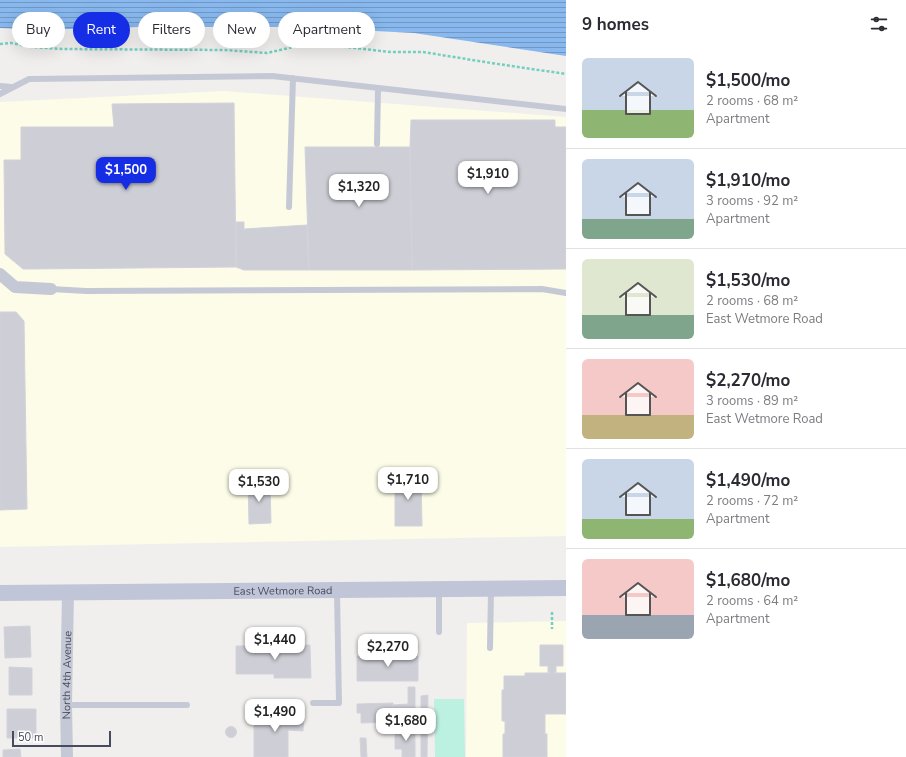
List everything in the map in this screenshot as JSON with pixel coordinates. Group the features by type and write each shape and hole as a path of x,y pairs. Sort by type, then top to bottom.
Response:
{"main road":[{"name":"East Wetmore Road","path":"0,593 566,588"}],"street":[{"path":"0,274 15,287 51,290"},
{"name":"North 4th Avenue","path":"66,757 68,592"}],"lane":[{"path":"0,94 29,79 272,76 566,110"},
{"path":"289,207 293,78"},
{"path":"0,86 14,87"},
{"path":"377,144 378,88"},
{"path":"51,290 542,289 566,293"},
{"path":"439,589 439,632"},
{"path":"490,648 491,589"},
{"path":"312,703 339,703 337,590"},
{"path":"66,705 186,705"}],"path":[{"path":"0,44 10,43 32,47 62,49 225,50 267,53 306,44 320,44 390,52 423,52 566,74"},
{"path":"552,612 552,629"}],"shaded area":[{"path":"224,91 566,117 566,536 0,547 0,102"},
{"path":"566,621 566,757 466,757 467,623"}],"green space":[{"path":"434,699 464,699 465,757 435,757"}],"water":[{"path":"0,0 566,0 566,56 414,33 375,31 375,12 278,12 278,27 270,27 270,12 213,12 213,27 205,27 205,12 138,12 138,27 130,27 130,12 73,12 73,29 65,29 65,12 12,12 12,29 0,28"}],"building":[{"path":"234,103 236,267 23,269 5,254 4,160 21,160 21,127 114,127 112,104"},
{"path":"411,120 555,120 555,127 566,127 566,269 412,270"},
{"path":"305,147 410,147 412,270 309,270"},
{"path":"236,222 244,222 244,229 307,225 309,270 244,270 236,267"},
{"path":"0,312 16,312 24,321 27,509 0,510"},
{"path":"395,476 421,476 422,526 395,526"},
{"path":"248,482 270,482 271,523 249,524"},
{"path":"30,626 31,657 5,658 4,627"},
{"path":"310,645 311,678 274,678 274,674 236,674 236,646"},
{"path":"540,645 563,645 563,666 556,666 556,673 548,673 548,666 540,666"},
{"path":"357,656 418,656 418,681 357,681"},
{"path":"9,667 32,668 32,695 9,695"},
{"path":"525,673 566,673 566,714 545,714 547,757 503,757 503,734 505,734 505,721 502,721 502,690 504,690 504,676 525,676"},
{"path":"408,687 415,687 415,712 393,712 393,705 408,704"},
{"path":"428,695 427,757 421,757 421,696"},
{"path":"393,703 393,722 361,723 361,713 357,713 357,704"},
{"path":"7,709 36,709 36,738 7,738"},
{"path":"254,713 304,714 303,731 288,730 288,757 254,757"},
{"path":"415,713 414,727 394,727 395,714"},
{"path":"231,726 235,728 237,732 235,736 231,738 227,736 225,732 227,728"},
{"path":"395,730 415,730 415,757 402,757 402,749 395,749"},
{"path":"360,738 366,738 367,757 361,757"},
{"path":"20,749 21,757 3,757 3,750"}]}
